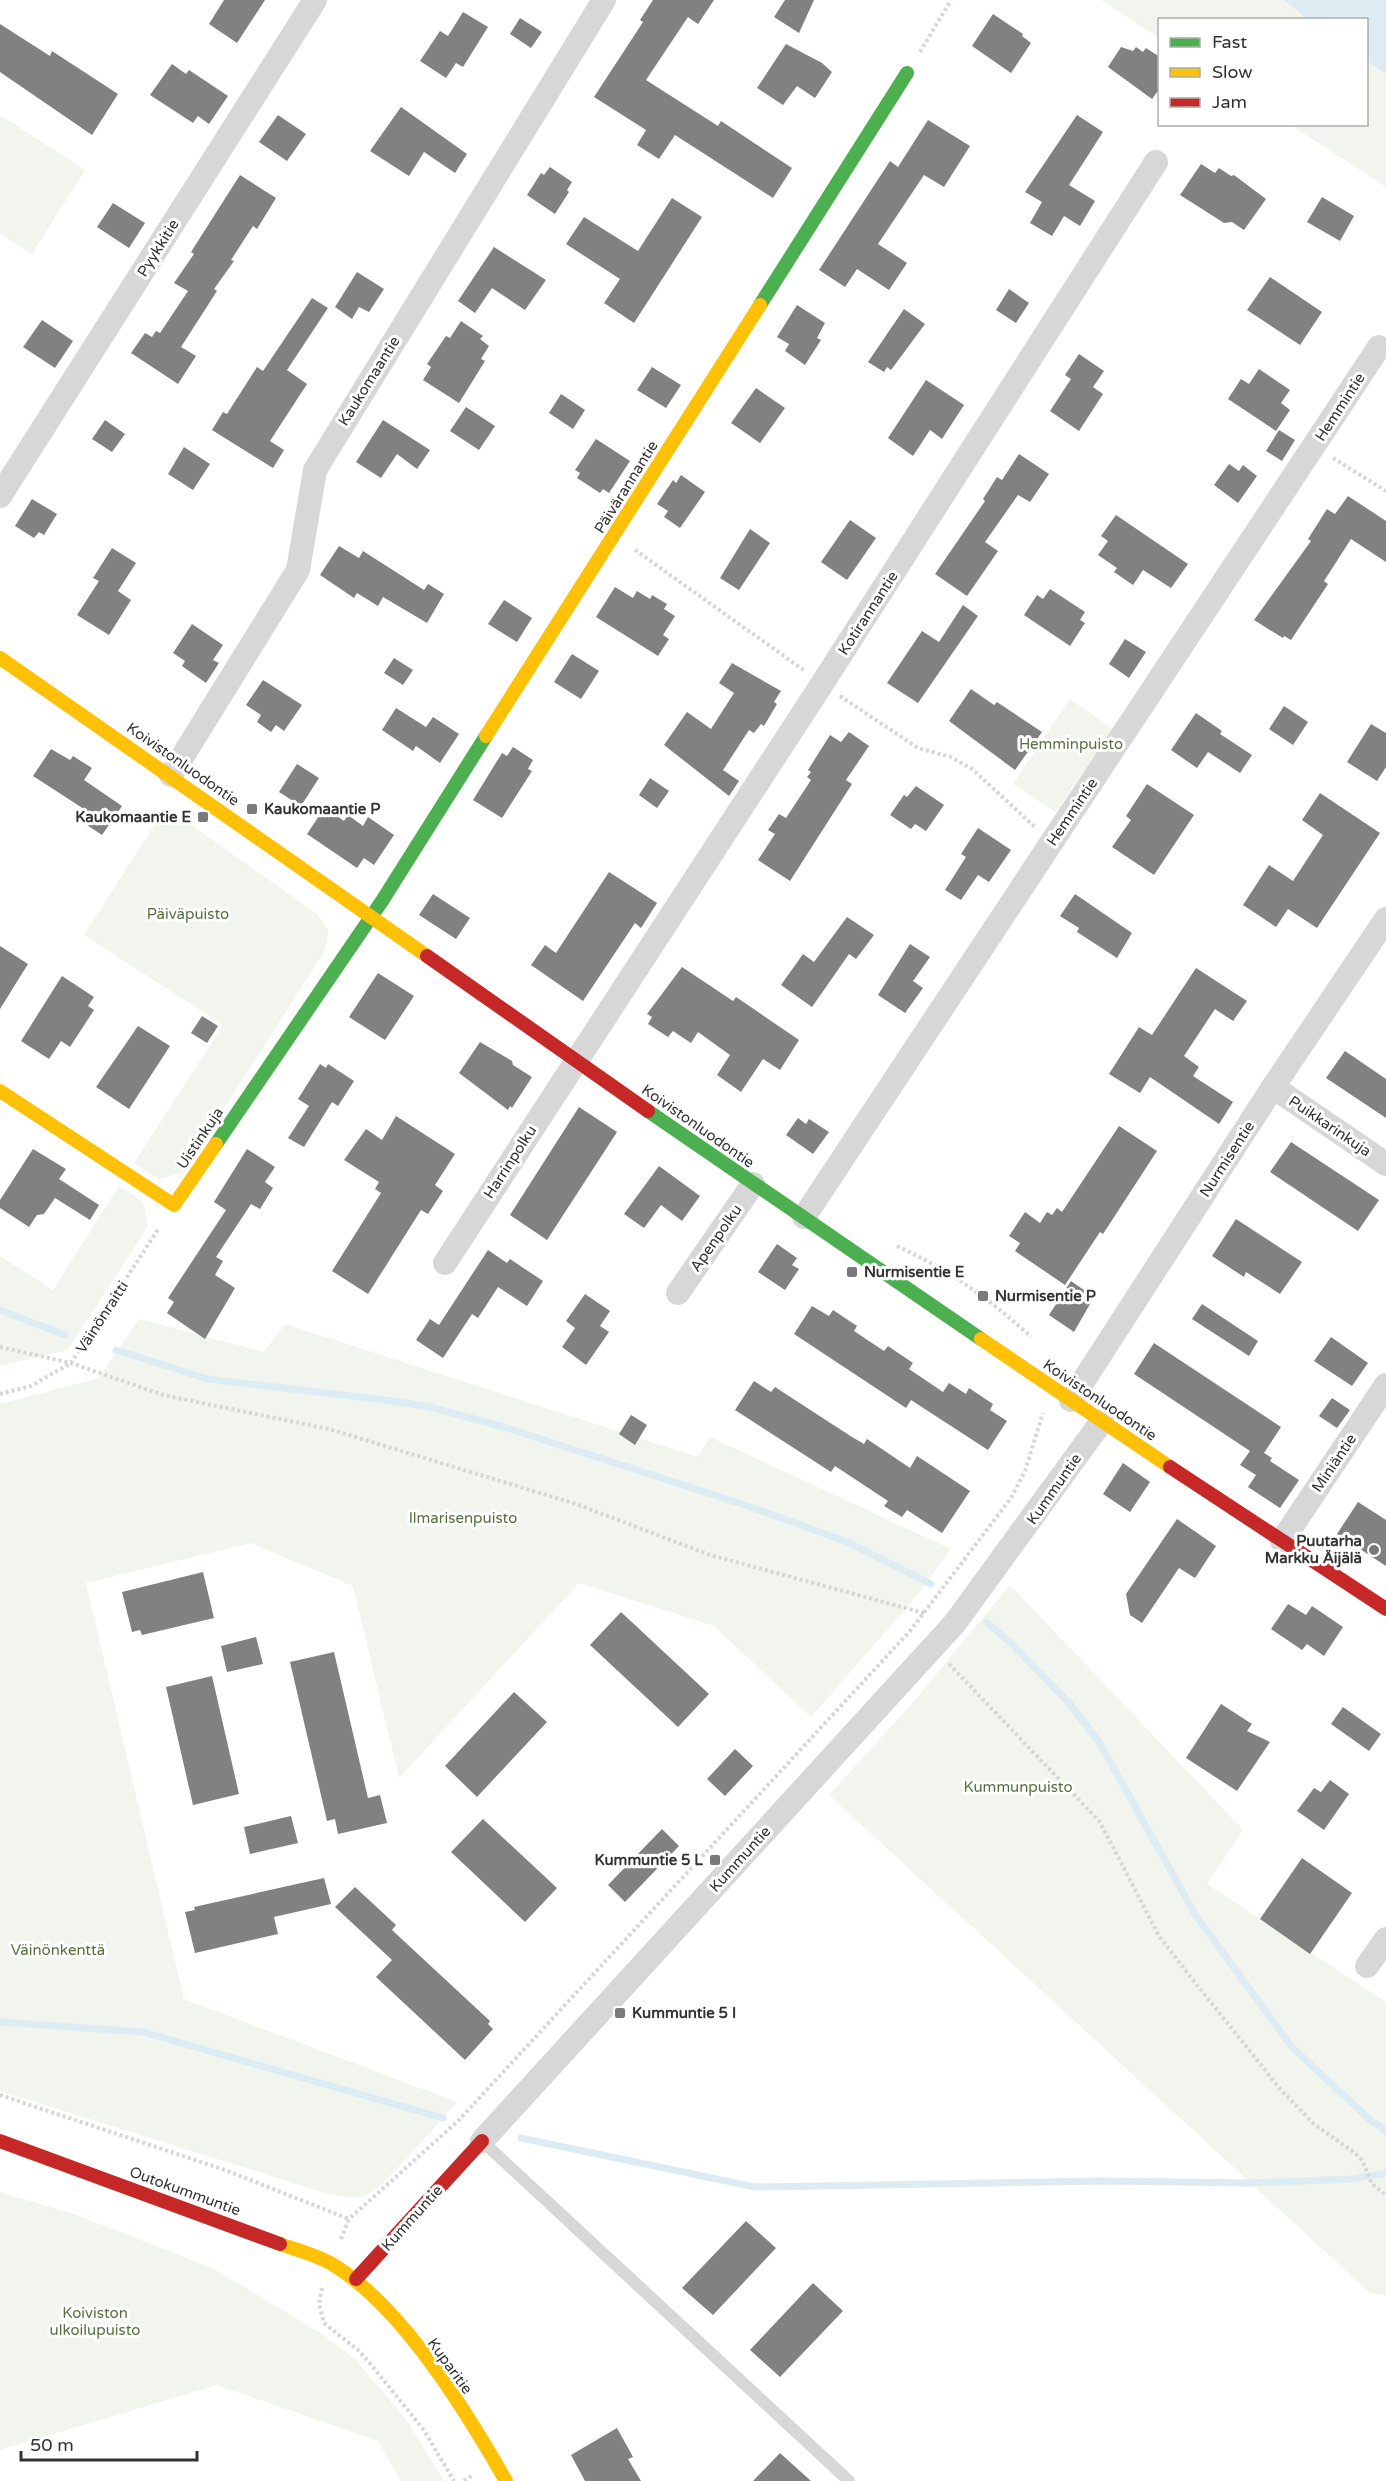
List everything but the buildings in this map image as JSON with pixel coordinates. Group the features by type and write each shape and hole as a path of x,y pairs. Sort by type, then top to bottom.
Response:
{"street":[{"name":"Pyykkitie","path":"0,496 315,0"},
{"name":"Kaukomaantie","path":"171,775 298,570 315,470 604,0"},
{"name":"Päivärannantie","path":"370,917 908,73"},
{"name":"Kotirannantie","path":"575,1061 816,694 1156,162"},
{"name":"Hemmintie","path":"804,1217 1379,347"},
{"name":"Koivistonluodontie","path":"0,658 171,775 753,1184 1102,1421 1386,1609"},
{"name":"Uistinkuja","path":"174,1205 370,917"},
{"name":"Nurmisentie","path":"1064,1395 1386,919"},
{"name":"Harrinpolku","path":"445,1263 575,1061"},
{"name":"Puikkarinkuja","path":"1273,1087 1386,1164"},
{"path":"0,1091 174,1205"},
{"name":"Apenpolku","path":"678,1293 753,1184"},
{"name":"Miniäntie","path":"1282,1541 1386,1386"},
{"name":"Kummuntie","path":"356,2279 936,1644 962,1614 1102,1421"},
{"path":"1367,1966 1386,1940"},
{"name":"Outokummuntie","path":"0,2141 331,2263 356,2279"},
{"name":"Kuparitie","path":"356,2279 425,2357 506,2481"}],"lane":[{"path":"482,2141 849,2481"}],"path":[{"path":"908,73 951,0"},
{"path":"1315,446 1386,491"},
{"name":"Väinönraitti","path":"0,1394 30,1386 71,1363 174,1205"},
{"path":"0,1347 71,1363 163,1395 329,1429 576,1504 710,1556 924,1613"},
{"path":"910,1631 1011,1498 1025,1471 1039,1422 1064,1395"},
{"path":"936,1644 952,1669 981,1701 1100,1822 1159,1936 1249,2051 1306,2115 1355,2153 1368,2171 1372,2184 1386,2195"},
{"path":"0,2095 225,2169 349,2219"}],"green space":[{"path":"1101,0 1284,0 1306,18 1158,18 1158,37"},
{"path":"1368,62 1386,74 1386,187 1293,126 1368,126"},
{"path":"0,115 85,170 32,254 0,234"},
{"name":"Hemminpuisto","path":"1070,699 1113,729 1055,812 1013,784"},
{"name":"Päiväpuisto","path":"166,807 317,914 329,931 324,952 183,1173 159,1179 134,1163 223,1025 84,935"},
{"path":"119,1186 143,1202 148,1226 68,1350 0,1366 0,1256 53,1290"},
{"name":"Ilmarisenpuisto","path":"139,1319 264,1352 285,1324 698,1457 710,1437 951,1549 920,1592 811,1717 714,1626 579,1583 399,1778 353,1586 251,1543 86,1583 184,1999 457,2102 388,2178 363,2196 345,2197 322,2192 0,2091 0,1404 99,1378"},
{"name":"Kummunpuisto","path":"1010,1585 1243,1830 1207,1884 1386,2002 1386,2295 1370,2293 829,1795 910,1706"},
{"name":"Koiviston ulkoilupuisto","path":"0,2192 77,2215 214,2269 319,2332 354,2358 405,2418 444,2481 401,2481 378,2441 217,2385 0,2450"}],"shaded area":[{"path":"1284,0 1386,0 1386,74 1368,62 1368,18 1306,18"}],"waterway":[{"path":"0,1310 65,1335"},
{"path":"116,1350 208,1379 430,1407 507,1428 751,1507 847,1542 931,1584"},
{"path":"987,1623 1011,1643 1069,1703 1099,1742 1196,1916 1292,2047 1369,2119 1386,2131"},
{"path":"0,2022 143,2032 443,2118"},
{"path":"521,2138 755,2187 1102,2181 1251,2183 1352,2179 1386,2173"}],"traffic: fast":[{"path":"760,305 907,73"},
{"path":"216,1144 382,901 486,736"},
{"path":"648,1111 981,1339"}],"traffic: slow":[{"path":"486,736 760,305"},
{"path":"0,658 427,956"},
{"path":"0,1091 174,1205 216,1144"},
{"path":"981,1339 1170,1467"},
{"path":"280,2244 332,2264 358,2283 383,2306 407,2333 452,2393 506,2481"}],"traffic: jam":[{"path":"427,956 648,1111"},
{"path":"1170,1467 1386,1609"},
{"path":"0,2141 280,2244"},
{"path":"356,2279 482,2141"}],"place":[{"name":"Kaukomaantie P","path":"252,809"},
{"name":"Kaukomaantie E","path":"203,817"},
{"name":"Nurmisentie E","path":"852,1272"},
{"name":"Nurmisentie P","path":"983,1296"},
{"name":"Puutarha Markku Äijälä","path":"1374,1550"},
{"name":"Kummuntie 5 L","path":"715,1860"},
{"name":"Kummuntie 5 I","path":"620,2013"}],"park label":[{"name":"Väinönkenttä","path":"58,1950"}]}
